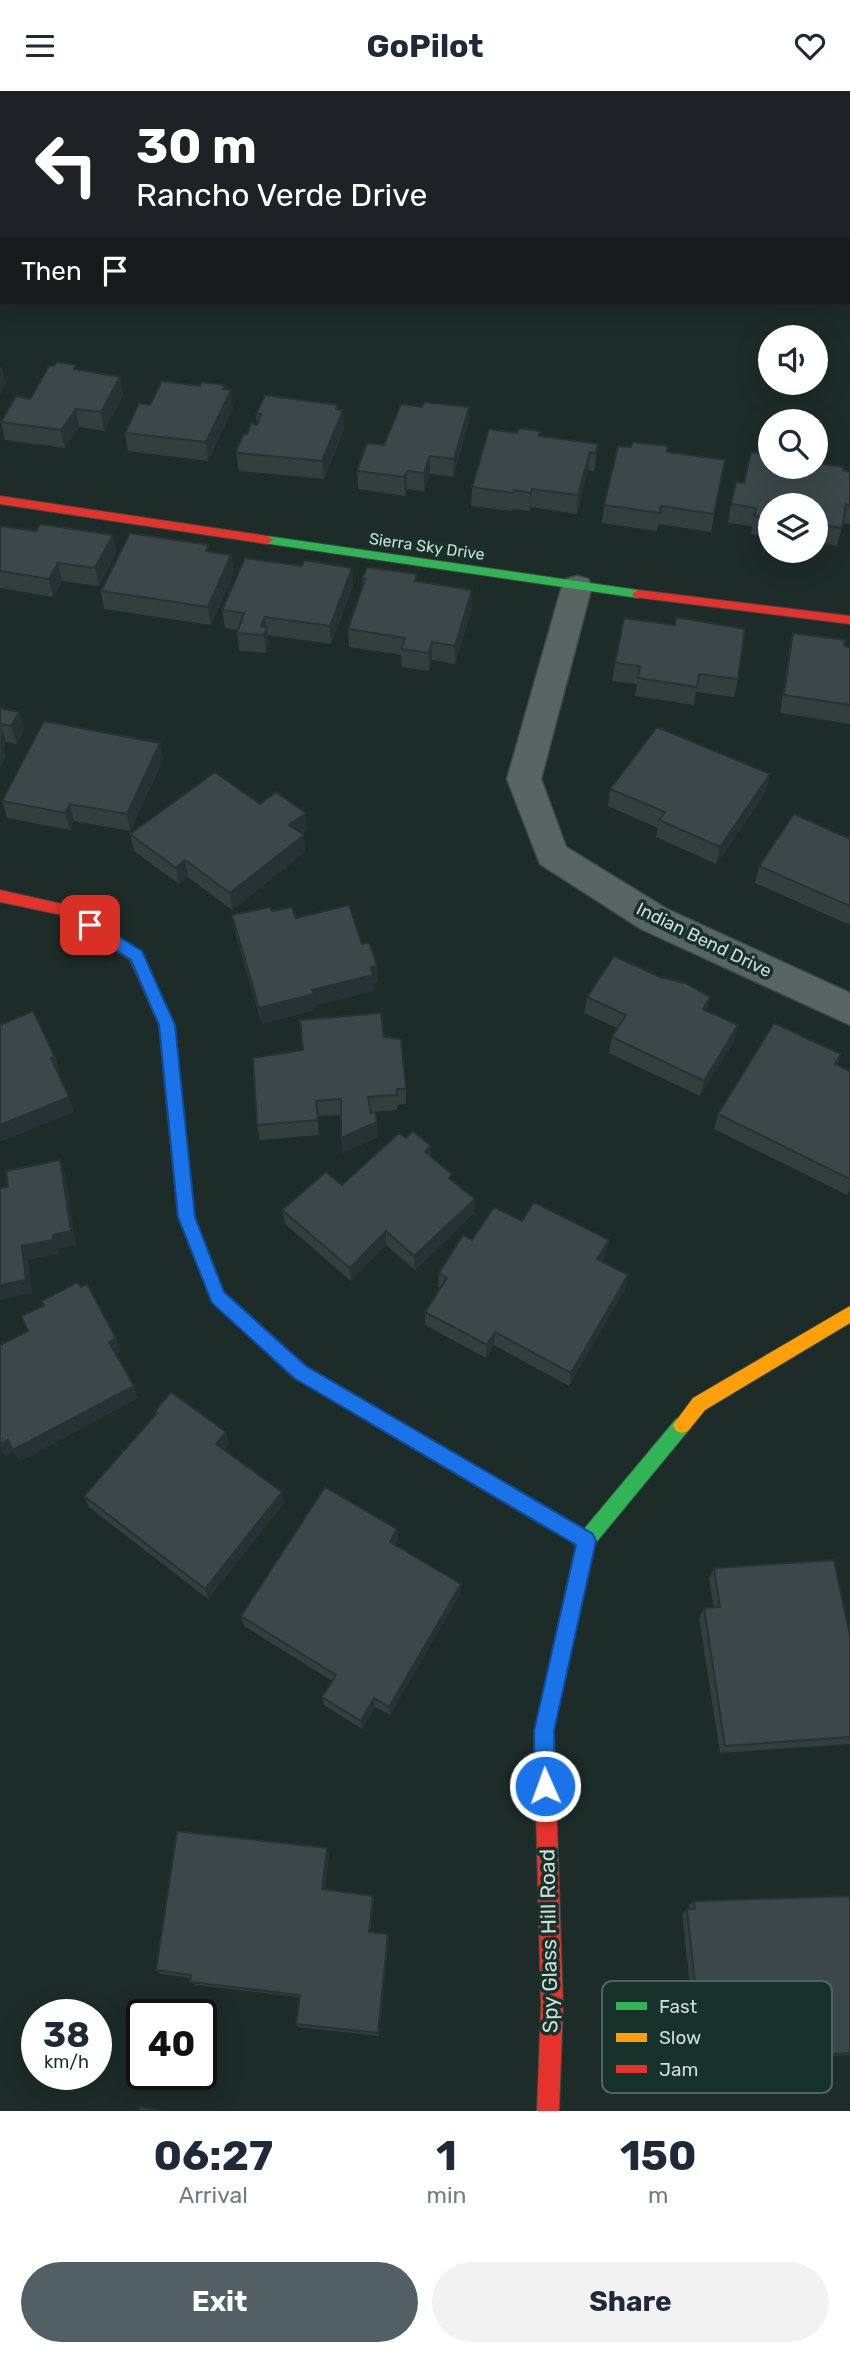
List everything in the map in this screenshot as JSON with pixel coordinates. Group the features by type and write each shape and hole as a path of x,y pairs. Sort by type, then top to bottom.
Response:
{"street":[{"name":"Sierra Sky Drive","path":"0,501 577,586 850,621"},
{"name":"Indian Bend Drive","path":"577,586 524,779 552,855 654,919 850,1010"},
{"path":"0,896 66,909 136,956 167,1025 186,1217 218,1297 300,1372 586,1541"},
{"name":"Spy Glass Hill Road","path":"548,2111 552,2005 544,1731 586,1541 699,1404 850,1314"}],"building":[{"path":"57,362 76,365 74,369 120,377 101,412 76,409 61,430 1,422 16,396 30,399 49,366 54,366"},
{"path":"162,381 200,386 202,382 225,385 223,389 231,390 206,442 125,433 139,403 150,405"},
{"path":"265,395 338,405 336,409 343,410 322,461 238,453 236,450 251,423 257,425 261,414 256,414"},
{"path":"424,402 469,407 454,459 430,456 424,473 407,471 404,477 357,471 367,443 384,445 401,404 422,407"},
{"path":"519,428 540,431 539,436 598,444 596,453 590,452 578,495 532,489 531,493 514,490 513,493 472,487 489,429 517,433"},
{"path":"632,442 668,446 667,452 725,460 714,514 661,506 660,513 604,505 618,446 631,447"},
{"path":"751,452 758,453 758,479 828,479 828,465 844,467 843,470 850,472 850,505 846,504 842,528 828,526 828,493 758,493 758,516 754,516 756,508 731,504 736,482 744,483"},
{"path":"40,524 113,535 95,568 58,563 49,579 0,571 0,526 36,531"},
{"path":"130,533 209,545 206,551 231,555 208,607 101,591"},
{"path":"245,558 302,566 304,560 352,568 330,626 265,617 261,626 267,627 264,635 237,633 244,613 222,610"},
{"path":"367,567 417,574 415,581 472,590 455,646 432,642 429,653 401,649 405,638 348,629"},
{"path":"676,617 745,629 738,679 699,674 697,687 638,678 640,666 615,663 624,618 675,625"},
{"path":"793,633 845,640 844,646 850,647 850,705 784,695"},
{"path":"0,708 19,712 11,726 0,726"},
{"path":"44,721 160,743 127,814 70,804 65,813 2,801"},
{"path":"657,727 770,774 720,847 659,820 665,812 610,789"},
{"path":"215,772 260,804 276,792 306,813 289,825 304,835 230,893 185,860 176,868 130,834"},
{"path":"794,814 848,838 850,835 850,906 759,866"},
{"path":"349,905 362,944 369,942 377,966 371,967 373,975 312,990 314,994 259,1008 232,915 270,907 272,911 292,907 296,918"},
{"path":"614,956 660,977 685,983 710,997 703,1009 738,1025 704,1081 612,1037 626,1015 587,997"},
{"path":"33,1011 55,1057 51,1058 69,1097 0,1125 0,1025"},
{"path":"381,1013 384,1037 401,1039 406,1089 397,1089 397,1095 368,1097 371,1113 375,1112 377,1122 341,1138 341,1099 316,1101 318,1120 257,1125 253,1058 303,1050 300,1020"},
{"path":"774,1023 841,1054 835,1064 850,1071 850,1179 718,1114"},
{"path":"413,1131 431,1146 425,1152 452,1174 449,1178 475,1199 414,1256 386,1231 350,1268 282,1210 326,1172 342,1185 399,1133 406,1138"},
{"path":"60,1160 71,1231 53,1235 53,1240 22,1246 26,1280 0,1285 0,1188 8,1187 6,1171"},
{"path":"534,1202 609,1240 597,1259 628,1275 571,1373 495,1332 487,1345 425,1312 447,1278 439,1273 463,1235 472,1240 494,1207 522,1221"},
{"path":"78,1282 81,1287 87,1284 116,1338 109,1342 134,1386 13,1450 8,1440 0,1444 0,1345 28,1331 21,1316 44,1305 41,1301"},
{"path":"171,1392 226,1432 216,1444 282,1492 205,1589 84,1496 157,1413 155,1411"},
{"path":"325,1487 397,1529 390,1542 461,1584 389,1707 374,1698 361,1721 322,1697 336,1675 241,1616"},
{"path":"834,1560 850,1636 850,1737 725,1746 704,1608 720,1607 714,1568"},
{"path":"177,1831 327,1848 322,1889 373,1896 369,1932 388,1934 378,2033 296,2024 300,1995 190,1982 191,1975 156,1970"},
{"path":"850,1896 850,2053 832,2054 832,1981 695,1981 687,1909 695,1909 694,1901"},
{"path":"140,2107 162,2111 139,2111"}],"traffic: fast":[{"path":"267,540 638,594"},
{"path":"174,1099 186,1217 218,1297 300,1372 586,1541"},
{"path":"544,1734 586,1541 682,1425"}],"traffic: slow":[{"path":"682,1425 699,1404 850,1314"}],"traffic: jam":[{"path":"0,500 267,540"},
{"path":"638,594 850,620"},
{"path":"0,896 66,910 136,956 167,1025 174,1099"},
{"path":"544,1734 552,2006 548,2111"}],"route":[{"path":"90,925 136,956 167,1025 186,1217 218,1297 300,1372 586,1541 544,1731 545,1786"}]}
